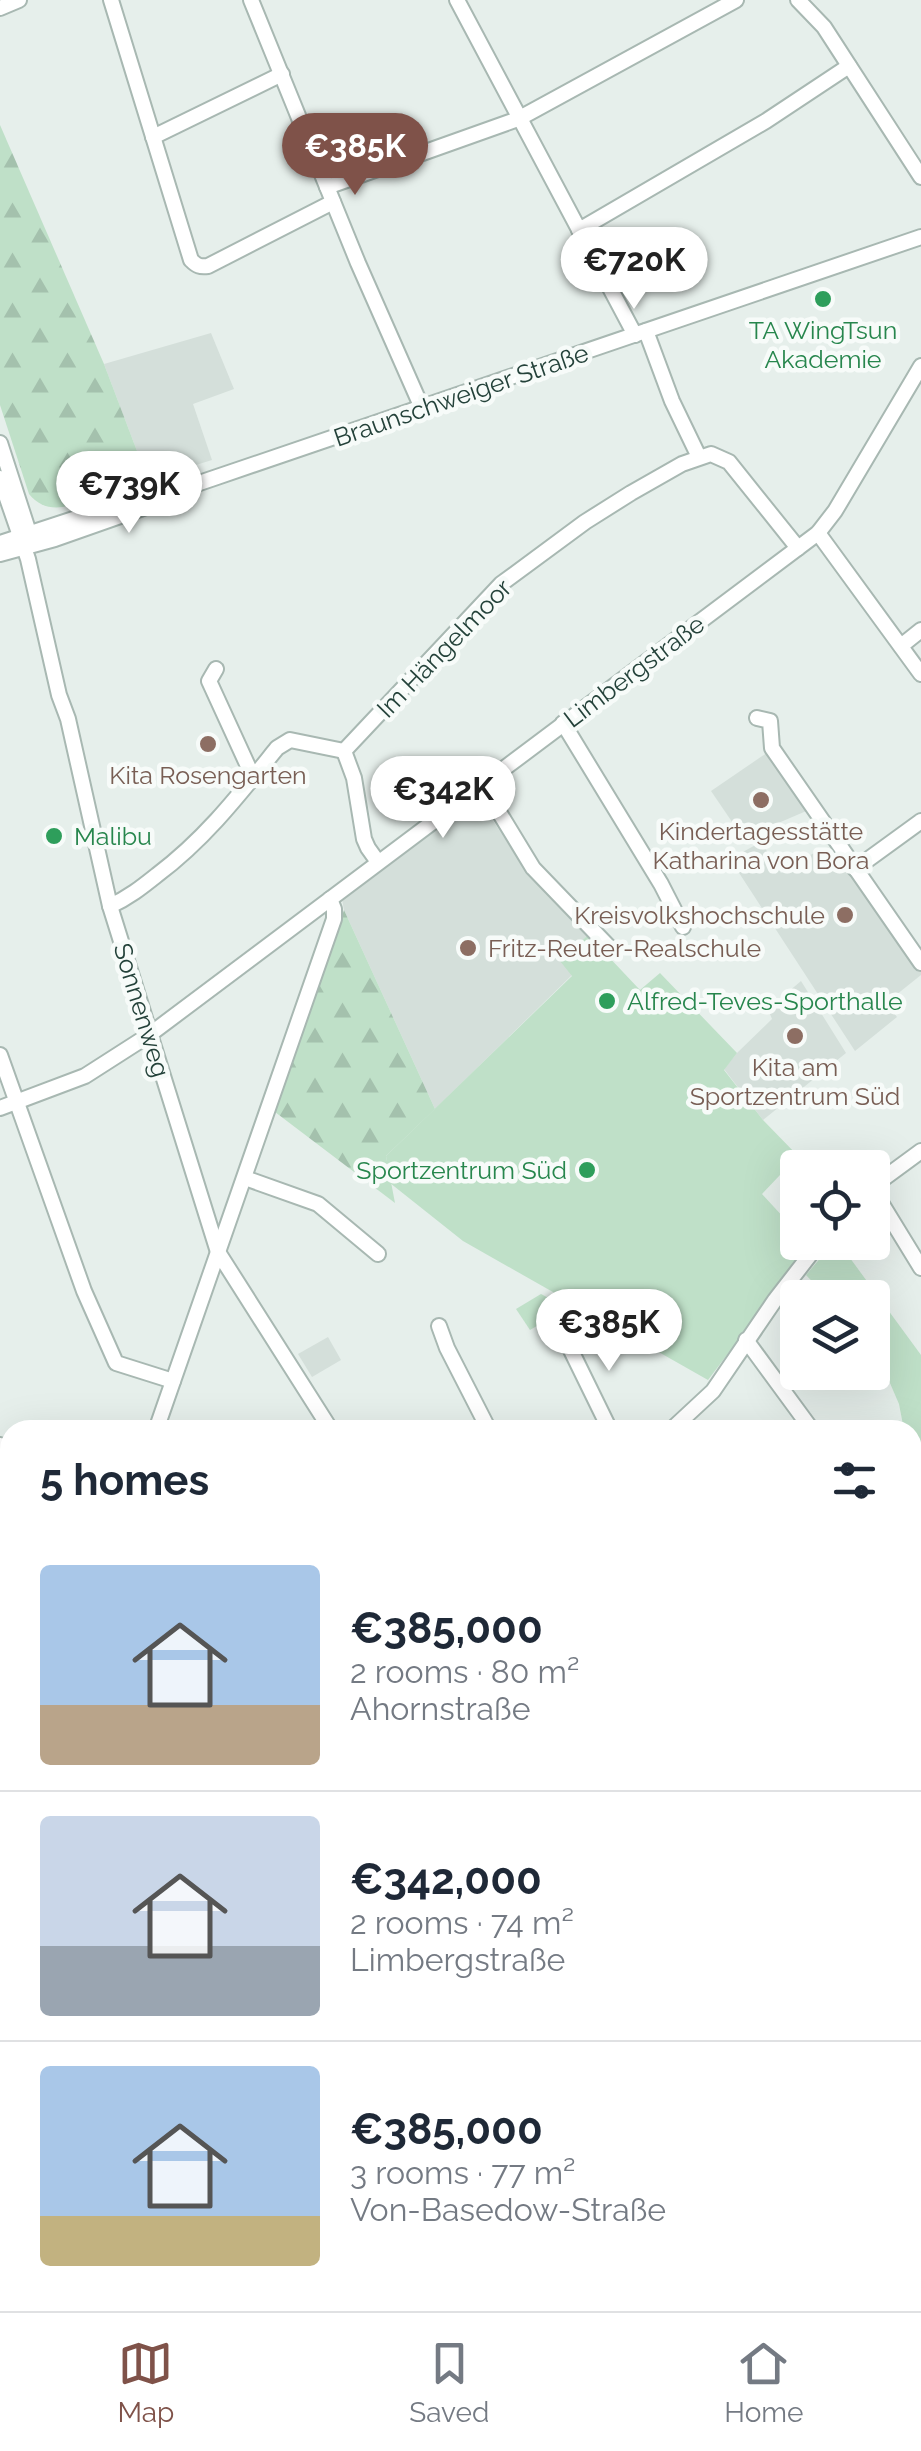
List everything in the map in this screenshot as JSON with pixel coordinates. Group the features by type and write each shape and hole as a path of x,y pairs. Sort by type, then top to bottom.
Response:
{"street":[{"path":"0,8 18,0"},
{"path":"111,0 191,260 200,267 208,266 333,202"},
{"path":"251,0 422,408"},
{"path":"457,0 579,230 644,336 699,457 711,454 729,462 798,548"},
{"path":"327,187 518,120 736,0"},
{"path":"798,0 824,28 921,177"},
{"path":"579,230 766,121 850,66"},
{"path":"153,137 282,74"},
{"name":"Braunschweiger Straße","path":"0,554 159,491 170,493 644,336 921,237"},
{"name":"Limbergstraße","path":"0,1108 85,1076 150,1035 818,533 836,511 921,366"},
{"path":"0,442 26,544"},
{"name":"Im Hängelmoor","path":"344,751 501,584 585,522 663,474 699,457"},
{"path":"0,478 26,544"},
{"path":"818,533 921,674"},
{"name":"Braunschweiger Straße","path":"0,543 26,544"},
{"name":"Sonnenweg","path":"26,544 110,906 218,1252 325,1420"},
{"path":"901,646 921,630"},
{"path":"216,669 209,681 254,778"},
{"path":"757,718 770,721 772,748 921,963"},
{"path":"563,723 662,884 683,927"},
{"path":"110,906 126,899 188,852 277,748 290,740 344,751 354,778 364,839 378,862"},
{"path":"482,784 533,868 610,949"},
{"path":"856,869 921,822"},
{"path":"159,1420 334,919 330,899"},
{"path":"0,1055 84,1291 116,1363 173,1381"},
{"path":"890,1174 921,1150"},
{"path":"245,1178 318,1204 378,1254"},
{"path":"890,1217 921,1268"},
{"path":"683,1420 713,1391 806,1260"},
{"path":"439,1326 484,1420"},
{"path":"565,1338 605,1420"},
{"path":"746,1340 805,1420"}],"shaded area":[{"path":"211,333 234,389 193,404 212,460 148,480 104,364"},
{"name":"Kindertagesstätte Katharina von Bora","path":"771,750 811,809 743,838 711,791"},
{"name":"Fritz-Reuter-Realschule","path":"477,796 527,873 588,935 561,961 572,975 435,1109 342,899"},
{"path":"761,842 781,873 822,848 838,870 847,864 921,971 886,1003 897,1017 855,1051 730,859"},
{"name":"Kita am Sportzentrum Süd","path":"801,981 846,1053 763,1120 724,1069 772,1019 768,1009"},
{"path":"328,1337 341,1360 312,1377 298,1354"}],"green space":[{"path":"0,125 104,364 148,480 63,507 44,505 29,494 0,405"},
{"path":"344,910 435,1109 386,1156 395,1203 275,1112"},
{"name":"Sportzentrum Süd","path":"588,935 640,990 660,973 737,1053 724,1070 792,1150 780,1150 780,1175 762,1194 780,1214 780,1260 799,1260 708,1380 463,1241 390,1183 386,1156 572,976 560,961"},
{"path":"819,1260 851,1260 866,1280 811,1280 806,1275"},
{"path":"541,1294 567,1308 530,1330 516,1309"},
{"path":"890,1313 921,1355 921,1420 902,1420 890,1383"}],"place":[{"name":"TA WingTsun Akademie","path":"823,299"},
{"name":"Kita Rosengarten","path":"208,744"},
{"name":"Kindertagesstätte Katharina von Bora","path":"761,800"},
{"name":"Malibu","path":"54,836"},
{"name":"Kreisvolkshochschule","path":"845,915"},
{"name":"Fritz-Reuter-Realschule","path":"468,948"},
{"name":"Alfred-Teves-Sporthalle","path":"607,1001"},
{"name":"Kita am Sportzentrum Süd","path":"795,1036"},
{"name":"Sportzentrum Süd","path":"587,1170"}]}
